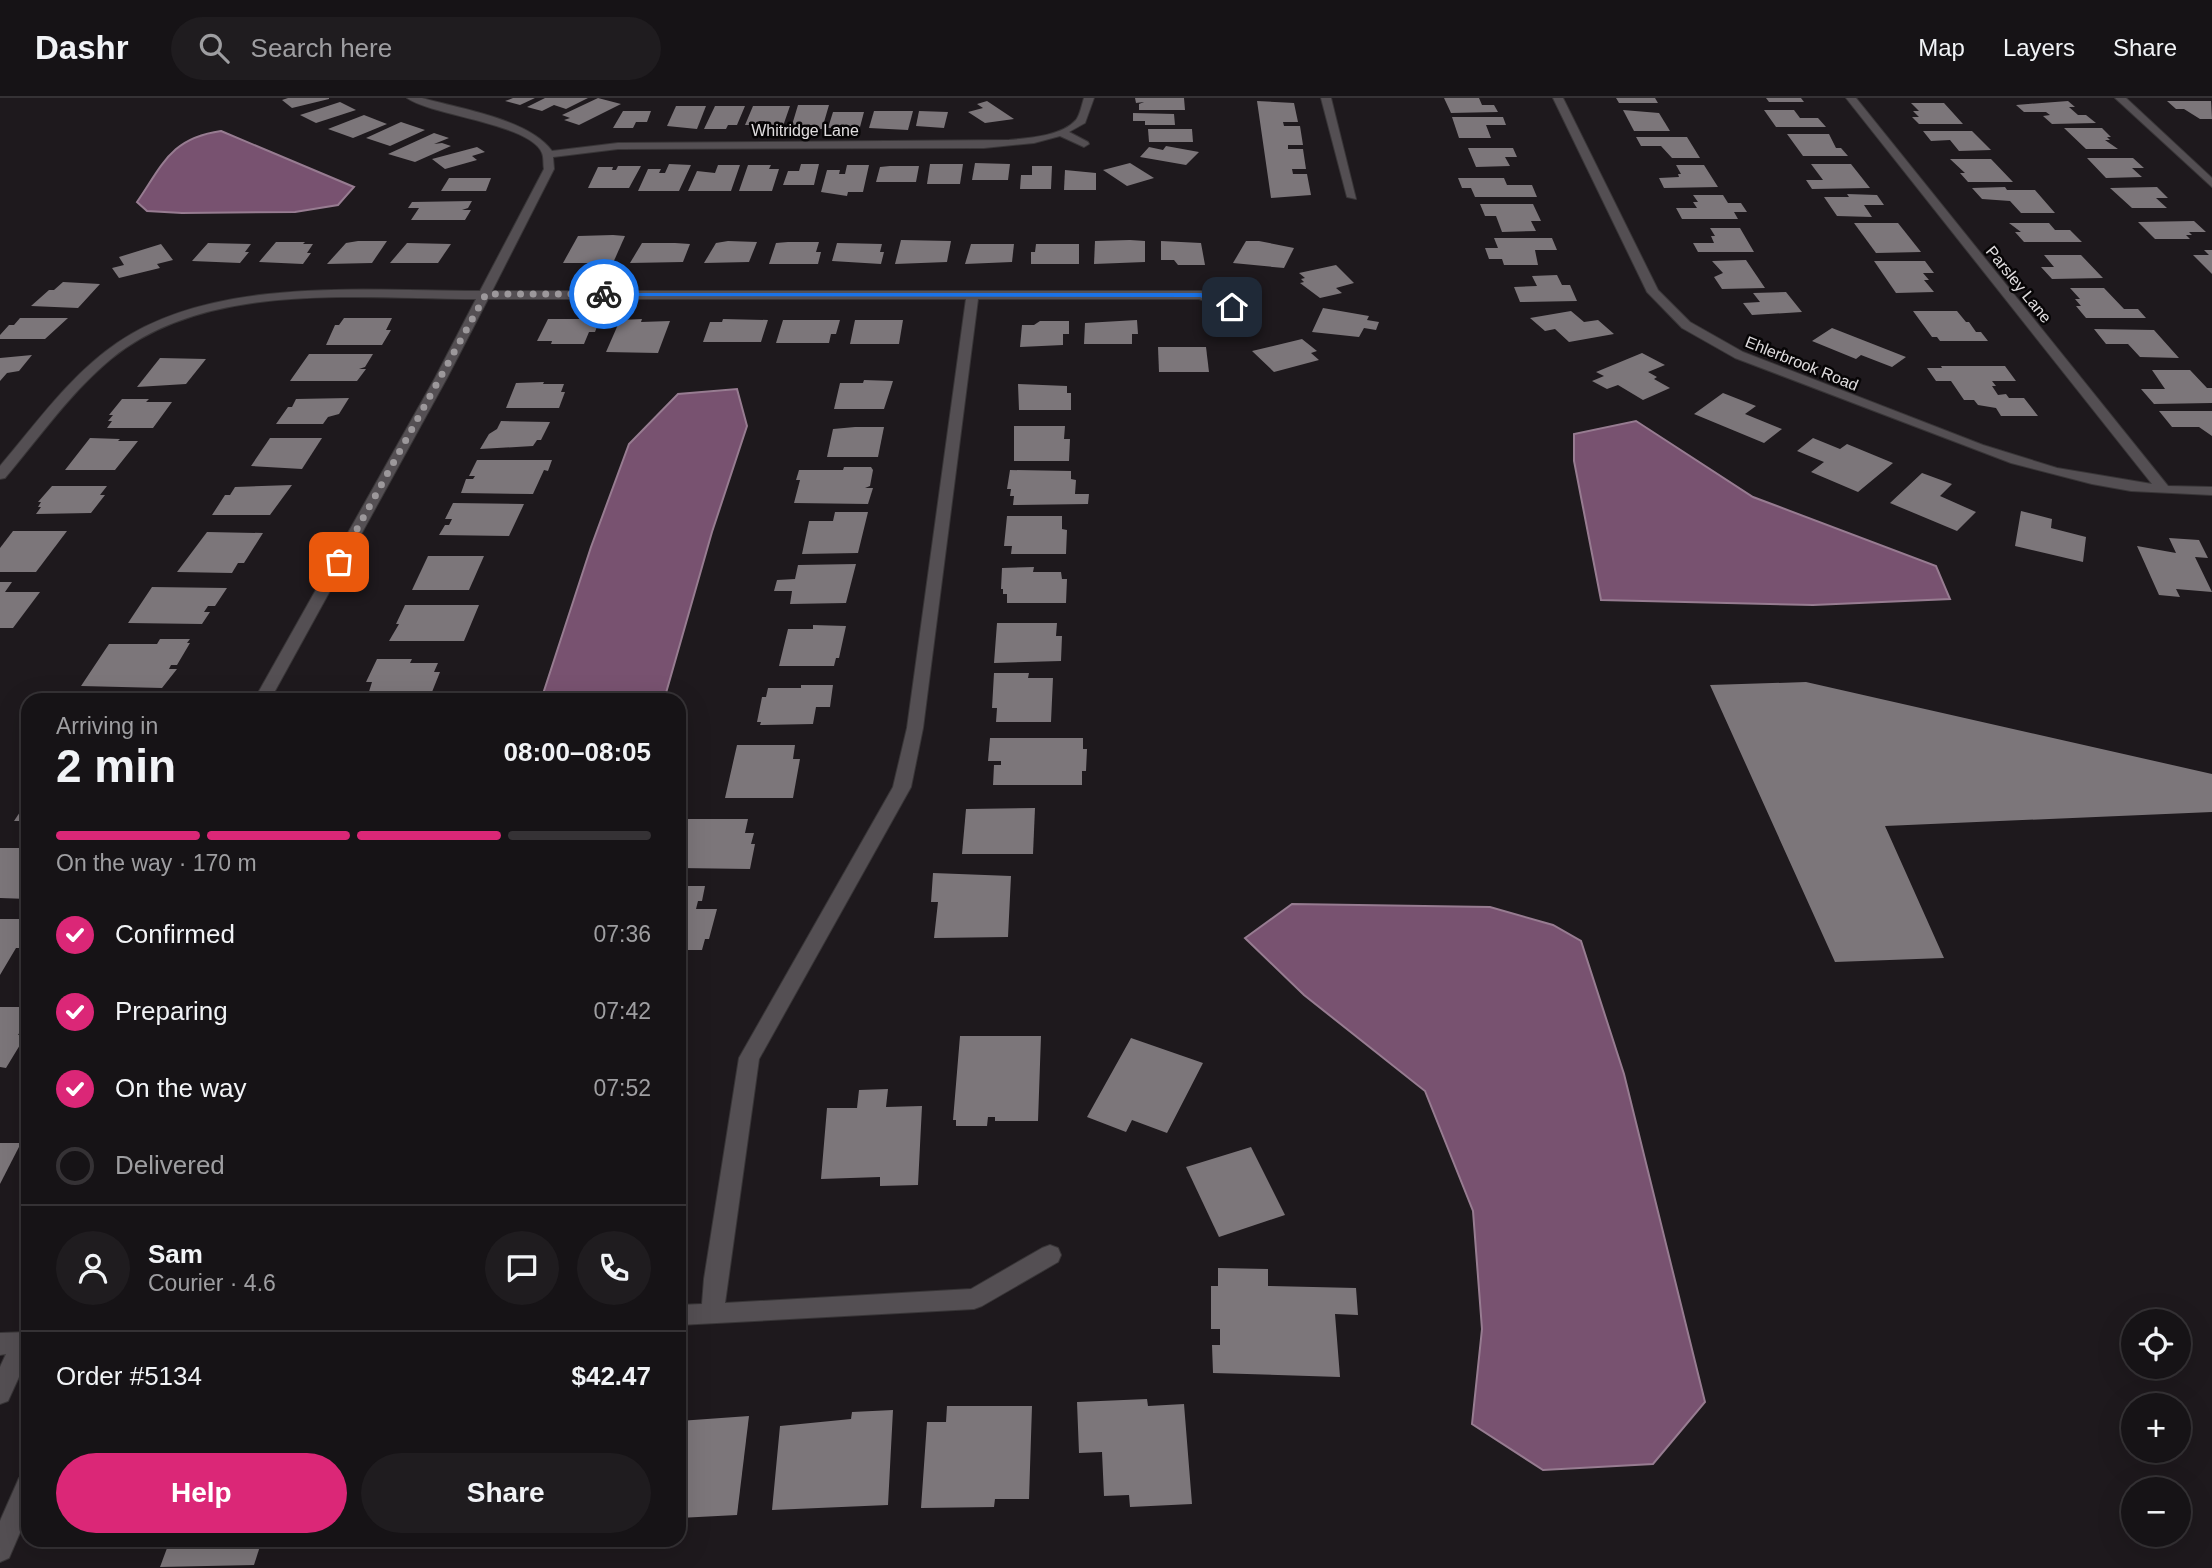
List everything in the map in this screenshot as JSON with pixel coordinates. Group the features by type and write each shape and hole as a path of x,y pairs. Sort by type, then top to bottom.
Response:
{"street":[{"path":"266,693 486,294 548,174 548,155 538,141 519,130 412,98"},
{"path":"1062,132 1081,121 1089,98"},
{"path":"1326,98 1352,197"},
{"name":"Ehlerbrook Road","path":"1558,98 1650,287 1668,309 1694,330 1739,355 2021,464 2078,478 2164,490 2212,491"},
{"name":"Parsley Lane","path":"1851,98 2164,490"},
{"path":"2120,98 2212,184"},
{"path":"1062,132 1084,144"},
{"name":"Whitridge Lane","path":"548,155 618,146 984,145 1038,139 1062,132"},
{"path":"713,1314 715,1279 749,1058 902,787 915,727 973,294"},
{"path":"0,475 95,368 122,345 170,321 231,303 280,295 1201,295 1232,307"},
{"path":"686,1315 974,1300 1050,1255"},
{"path":"0,1393 17,1343"},
{"path":"0,1549 21,1502"}],"shaded area":[{"path":"221,131 354,187 338,205 295,212 147,211 137,202 162,165 179,147 190,140"},
{"path":"737,389 747,426 712,532 666,693 543,693 591,547 629,444 678,394"},
{"path":"1636,421 1753,497 1936,566 1950,599 1813,605 1601,600 1574,461 1574,434"},
{"path":"1292,904 1490,907 1553,925 1581,941 1624,1074 1705,1402 1653,1464 1543,1470 1472,1424 1482,1329 1473,1211 1425,1091 1304,995 1245,938"}],"building":[{"path":"513,98 535,98 520,105 505,101"},
{"path":"545,98 588,98 566,109 554,105 542,111 527,107"},
{"path":"598,98 621,104 579,125 564,120 570,118 562,115"},
{"path":"1135,98 1184,98 1185,110 1139,110 1139,104 1144,102 1136,103"},
{"path":"1444,98 1479,98 1482,105 1494,105 1498,112 1451,113"},
{"path":"1616,98 1655,98 1658,103 1619,103"},
{"path":"1766,98 1801,98 1804,102 1769,102"},
{"path":"329,99 292,108 282,100"},
{"path":"987,101 1014,119 985,123 968,112 983,108 977,104"},
{"path":"1257,101 1294,103 1298,122 1283,122 1284,126 1300,126 1303,145 1288,145 1288,149 1303,149 1306,169 1292,169 1293,174 1307,174 1311,195 1271,198"},
{"path":"2068,101 2075,107 2069,107 2078,115 2086,115 2096,123 2052,124 2043,116 2050,115 2046,112 2024,112 2016,105"},
{"path":"2167,101 2211,101 2212,119 2200,119 2184,109 2176,109"},
{"path":"340,102 356,110 316,123 300,115"},
{"path":"1911,103 1944,103 1963,124 1919,124 1912,117 1919,117 1913,111 1919,111"},
{"path":"798,105 829,105 822,129 800,129 801,125 792,125"},
{"path":"676,106 706,106 697,129 667,126"},
{"path":"715,106 745,106 737,125 728,125 726,129 704,129"},
{"path":"753,106 790,106 782,129 762,129 765,121 759,121 758,125 745,125"},
{"path":"1623,110 1659,113 1670,131 1634,131"},
{"path":"1764,110 1794,110 1800,118 1818,118 1826,127 1776,127"},
{"path":"623,111 651,111 647,122 636,122 633,128 613,128"},
{"path":"874,111 913,111 908,130 869,128"},
{"path":"919,111 948,112 944,128 916,126"},
{"path":"833,112 864,112 860,127 828,128"},
{"path":"1133,113 1174,114 1175,125 1145,125 1145,121 1133,121"},
{"path":"364,115 387,124 353,138 328,129"},
{"path":"1452,117 1503,117 1506,125 1486,125 1491,138 1459,138"},
{"path":"401,122 425,130 390,146 366,138"},
{"path":"2064,128 2102,128 2111,137 2107,137 2110,140 2105,140 2118,149 2086,149"},
{"path":"1148,129 1192,129 1193,142 1149,142"},
{"path":"1923,131 1972,131 1991,150 1959,151 1950,140 1931,141"},
{"path":"434,133 449,138 434,144 451,146 415,162 388,154"},
{"path":"1787,134 1829,134 1836,148 1841,148 1848,156 1803,156"},
{"path":"1636,137 1687,137 1700,158 1672,158 1661,146 1641,146"},
{"path":"1166,146 1199,152 1186,165 1140,157 1149,147 1163,150"},
{"path":"477,147 485,152 472,156 477,160 445,169 432,159"},
{"path":"1468,148 1513,148 1517,157 1505,157 1510,166 1476,167"},
{"path":"2087,158 2133,158 2144,168 2132,168 2142,177 2106,178"},
{"path":"1950,159 1991,159 2013,182 1968,182 1960,173 1965,173"},
{"path":"975,163 1010,164 1008,180 972,180"},
{"path":"1130,163 1154,178 1127,186 1103,170"},
{"path":"669,164 691,165 679,191 638,191 648,169 661,169 659,173 665,173"},
{"path":"801,164 819,164 814,185 783,185 788,171 799,171"},
{"path":"930,164 963,164 960,184 927,184"},
{"path":"1811,164 1851,164 1870,188 1812,189 1806,180 1823,180"},
{"path":"718,165 740,165 731,191 688,191 697,171 715,173"},
{"path":"748,165 771,165 769,169 779,169 772,191 739,191"},
{"path":"847,165 869,165 863,192 848,192 847,196 821,192 827,170 840,170 839,174 845,174"},
{"path":"1676,165 1704,165 1718,187 1664,188 1659,178 1679,177 1678,174 1681,174"},
{"path":"618,166 641,166 629,188 588,188 598,167 613,167 612,170 616,170"},
{"path":"919,166 916,182 876,182 880,167"},
{"path":"1032,166 1052,166 1051,189 1020,189 1021,175 1032,175"},
{"path":"1065,170 1096,173 1096,190 1064,190"},
{"path":"449,178 491,178 486,191 441,191"},
{"path":"1458,178 1504,178 1507,185 1532,185 1537,197 1475,197 1471,188 1462,188"},
{"path":"2005,187 2007,190 2035,190 2055,213 2021,213 2010,201 1982,199 1972,188"},
{"path":"2157,187 2168,198 2156,198 2167,208 2132,208 2110,188"},
{"path":"1847,194 1877,195 1884,205 1864,205 1872,217 1837,216 1824,197 1849,197"},
{"path":"1693,195 1723,195 1728,203 1741,203 1747,212 1734,212 1738,219 1682,219 1676,208 1697,208 1693,202 1698,202"},
{"path":"472,201 468,208 462,210 471,210 465,220 411,220 419,208 408,208 412,202"},
{"path":"1480,204 1533,204 1541,221 1531,221 1536,231 1502,232 1496,216 1485,216"},
{"path":"2194,221 2206,232 2189,232 2192,235 2186,235 2190,239 2155,239 2138,222"},
{"path":"1854,223 1898,223 1921,252 1876,253"},
{"path":"2009,223 2049,223 2055,230 2070,230 2082,242 2024,242 2015,232 2021,232"},
{"path":"1710,228 1740,228 1754,252 1698,252 1693,243 1714,243 1711,236 1715,236"},
{"path":"578,236 625,236 613,263 563,263"},
{"path":"1494,238 1552,238 1557,250 1535,250 1538,265 1504,265 1502,259 1489,259 1485,248 1498,248"},
{"path":"901,240 951,241 947,262 895,264"},
{"path":"387,241 372,263 327,264 346,243"},
{"path":"1095,241 1145,241 1145,262 1094,264"},
{"path":"1161,241 1201,243 1205,265 1178,265 1174,260 1161,260"},
{"path":"1246,241 1294,248 1284,268 1233,263"},
{"path":"276,242 313,244 307,253 311,253 303,264 259,262"},
{"path":"757,242 749,262 704,263 716,243"},
{"path":"819,242 816,252 821,252 818,264 769,264 776,243"},
{"path":"208,243 251,244 245,252 249,252 240,263 192,261"},
{"path":"407,243 451,244 438,263 390,263"},
{"path":"642,243 690,244 683,262 630,263"},
{"path":"837,243 882,244 880,252 884,252 881,264 832,261"},
{"path":"161,244 173,260 157,264 160,268 119,278 112,268 124,265 119,257"},
{"path":"971,244 1014,244 1012,262 965,264"},
{"path":"1036,244 1079,244 1079,264 1031,264 1031,252 1035,252"},
{"path":"2204,250 2212,250 2212,274 2193,255 2209,255"},
{"path":"2044,255 2081,255 2103,278 2052,279 2041,267 2054,267"},
{"path":"1746,260 1765,288 1722,289 1714,277 1723,273 1712,261"},
{"path":"1874,261 1925,261 1934,273 1923,273 1929,280 1924,280 1934,292 1896,293"},
{"path":"1336,265 1354,283 1336,288 1342,293 1320,298 1300,283 1304,282 1301,279 1305,278 1299,273"},
{"path":"1557,275 1562,285 1570,285 1577,301 1520,302 1514,287 1537,286 1532,276"},
{"path":"63,282 100,284 78,308 31,306 49,290 54,290"},
{"path":"2070,288 2104,288 2124,309 2138,309 2146,318 2086,318 2076,306 2081,306 2075,299 2080,299"},
{"path":"1786,292 1802,312 1752,315 1743,303 1760,302 1753,293"},
{"path":"1323,308 1369,316 1367,320 1379,322 1376,330 1364,328 1359,337 1312,332"},
{"path":"1571,311 1584,322 1598,320 1614,334 1569,342 1555,329 1545,331 1530,318"},
{"path":"1913,311 1957,311 1988,341 1940,341 1937,337 1932,337"},
{"path":"20,318 68,318 45,339 0,339 0,335 9,325 14,325"},
{"path":"344,318 392,318 386,330 391,330 382,345 326,345 335,325 339,325"},
{"path":"548,319 600,319 595,332 589,332 584,344 551,344 552,341 537,341"},
{"path":"642,319 641,322 670,321 658,353 606,352 620,320"},
{"path":"723,319 768,320 761,342 703,342 710,322 722,322"},
{"path":"783,320 840,320 836,334 831,334 829,343 776,343"},
{"path":"855,320 903,320 899,344 850,344"},
{"path":"1137,320 1138,334 1132,334 1132,344 1084,344 1085,323"},
{"path":"1040,321 1069,321 1069,334 1063,334 1063,345 1020,347 1022,325 1034,325"},
{"path":"1832,328 1906,357 1892,367 1861,355 1856,359 1812,341"},
{"path":"2094,329 2154,330 2179,358 2140,357 2128,344 2106,344"},
{"path":"1302,339 1317,351 1311,353 1319,360 1274,372 1252,351"},
{"path":"1158,347 1206,347 1209,372 1159,372"},
{"path":"1642,353 1665,365 1648,372 1657,377 1654,379 1670,388 1643,400 1618,385 1607,389 1592,381 1604,376 1596,372"},
{"path":"309,354 373,354 365,367 359,369 366,369 357,381 290,381"},
{"path":"32,355 19,371 7,373 0,381 0,358"},
{"path":"160,358 206,359 186,384 137,387"},
{"path":"1941,366 2005,366 2016,381 1992,381 1996,386 1992,386 1998,395 2024,398 2038,416 2001,416 1996,408 1978,405 1974,400 1964,400 1951,381 1936,381 1927,368 1942,368"},
{"path":"2152,370 2190,370 2207,388 2212,388 2212,403 2154,404 2141,389 2165,389"},
{"path":"864,380 893,381 884,409 834,409 840,383 863,383"},
{"path":"544,382 543,384 564,384 561,392 565,392 559,408 506,408 516,383"},
{"path":"1018,384 1067,386 1067,393 1071,393 1071,410 1019,410"},
{"path":"1723,393 1756,406 1745,414 1782,429 1764,443 1694,414"},
{"path":"349,398 339,414 328,417 323,424 276,424 296,399"},
{"path":"122,399 172,402 153,428 107,428 113,415 109,415"},
{"path":"2159,411 2212,411 2212,436 2199,427 2172,427"},
{"path":"501,421 550,422 541,440 537,440 533,446 480,449"},
{"path":"1014,426 1065,426 1064,439 1070,439 1069,461 1014,461"},
{"path":"884,427 878,457 827,457 833,429"},
{"path":"90,438 138,441 115,470 65,470"},
{"path":"270,438 322,438 302,469 251,466"},
{"path":"1813,438 1840,449 1847,444 1893,463 1858,492 1811,472 1824,462 1797,451"},
{"path":"477,460 552,460 548,471 544,470 533,494 461,493 466,479 473,479 475,476 469,476"},
{"path":"844,467 871,467 873,470 870,486 865,488 873,488 868,504 794,503 800,480 796,480 799,470 843,470"},
{"path":"1010,470 1071,471 1071,479 1076,480 1075,494 1089,494 1088,504 1013,505 1014,496 1010,496 1011,489 1007,489"},
{"path":"1922,473 1952,484 1940,496 1976,512 1957,531 1890,503"},
{"path":"292,485 270,515 212,515 225,495 230,495 235,487"},
{"path":"52,486 107,486 100,495 105,495 91,513 36,514 41,507 38,507 41,502 38,502"},
{"path":"453,503 524,504 509,536 439,535 452,519 445,519"},
{"path":"2021,511 2052,519 2051,528 2086,537 2083,562 2015,546"},
{"path":"835,512 868,512 858,553 802,554 809,521 833,521"},
{"path":"1007,516 1062,516 1062,529 1067,530 1066,554 1011,554 1012,546 1004,546"},
{"path":"13,531 67,531 36,572 0,572 0,548"},
{"path":"207,532 263,533 244,563 238,563 232,573 177,572"},
{"path":"2169,538 2199,540 2208,558 2195,557 2212,592 2176,589 2180,597 2159,595 2137,546 2176,553"},
{"path":"428,556 484,556 469,590 412,590"},
{"path":"856,564 846,603 790,604 792,591 774,591 777,580 795,579 798,565"},
{"path":"1034,567 1033,572 1061,572 1062,579 1067,579 1066,603 1007,603 1007,594 1003,594 1001,589 1002,568"},
{"path":"0,582 12,582 5,592 40,592 13,628 0,628"},
{"path":"152,587 227,588 215,606 208,606 204,612 210,612 202,624 128,623"},
{"path":"405,605 479,605 464,641 389,641 399,624 396,624"},
{"path":"997,623 1057,623 1056,636 1062,636 1061,661 994,663"},
{"path":"813,625 846,626 839,658 836,658 834,666 779,666 788,629 813,629"},
{"path":"160,639 190,639 177,665 171,665 169,669 177,669 162,688 81,686 109,644 157,644"},
{"path":"377,659 412,659 410,663 438,663 434,672 440,672 432,693 369,693 372,682 366,682"},
{"path":"994,673 1029,673 1028,678 1053,678 1051,722 996,722 997,708 992,708"},
{"path":"1806,682 2212,774 2212,812 1885,826 1944,958 1835,962 1710,685"},
{"path":"801,685 833,685 830,707 816,707 813,724 760,725 761,722 757,722 762,697 766,697 768,688 801,688"},
{"path":"990,738 1083,738 1083,749 1087,749 1082,785 993,785 994,765 1001,765 1001,761 988,761"},
{"path":"737,745 795,745 793,759 800,759 793,798 725,798"},
{"path":"1035,808 1033,854 962,854 966,809"},
{"path":"21,810 21,821 14,821"},
{"path":"686,819 748,819 745,833 754,833 751,844 755,844 750,869 686,868"},
{"path":"0,848 21,848 21,899 0,898"},
{"path":"933,873 1011,876 1008,937 934,938 938,902 931,902"},
{"path":"686,886 705,886 702,901 698,901 696,909 717,909 709,939 705,939 702,950 686,950"},
{"path":"0,919 21,919 21,948 16,948 0,975"},
{"path":"0,1007 21,1007 21,1030 18,1035 21,1035 21,1043 6,1068 0,1067"},
{"path":"960,1036 1041,1036 1038,1121 995,1121 995,1117 988,1117 987,1126 956,1126 956,1120 953,1120"},
{"path":"1131,1038 1203,1063 1167,1133 1132,1120 1126,1132 1087,1117"},
{"path":"888,1089 886,1107 922,1106 918,1185 880,1186 880,1177 821,1179 827,1108 857,1108 859,1090"},
{"path":"0,1143 21,1143 0,1184"},
{"path":"1251,1147 1285,1215 1219,1237 1186,1167"},
{"path":"1218,1268 1268,1269 1268,1286 1356,1288 1358,1315 1335,1314 1340,1377 1213,1373 1212,1345 1220,1345 1220,1329 1211,1329 1211,1286 1218,1286"},
{"path":"1147,1399 1148,1406 1184,1404 1192,1504 1130,1507 1129,1495 1104,1496 1102,1452 1079,1453 1077,1402"},
{"path":"947,1406 1032,1406 1029,1499 995,1499 994,1507 921,1508 927,1422 946,1422"},
{"path":"893,1410 888,1505 772,1510 780,1426 851,1419 852,1412"},
{"path":"749,1416 737,1515 686,1518 686,1420"},
{"path":"167,1547 260,1547 254,1565 160,1567"}],"way so far":[{"path":"339,562 486,294 604,294"}],"route":[{"path":"604,294 1201,295 1232,307"}]}
